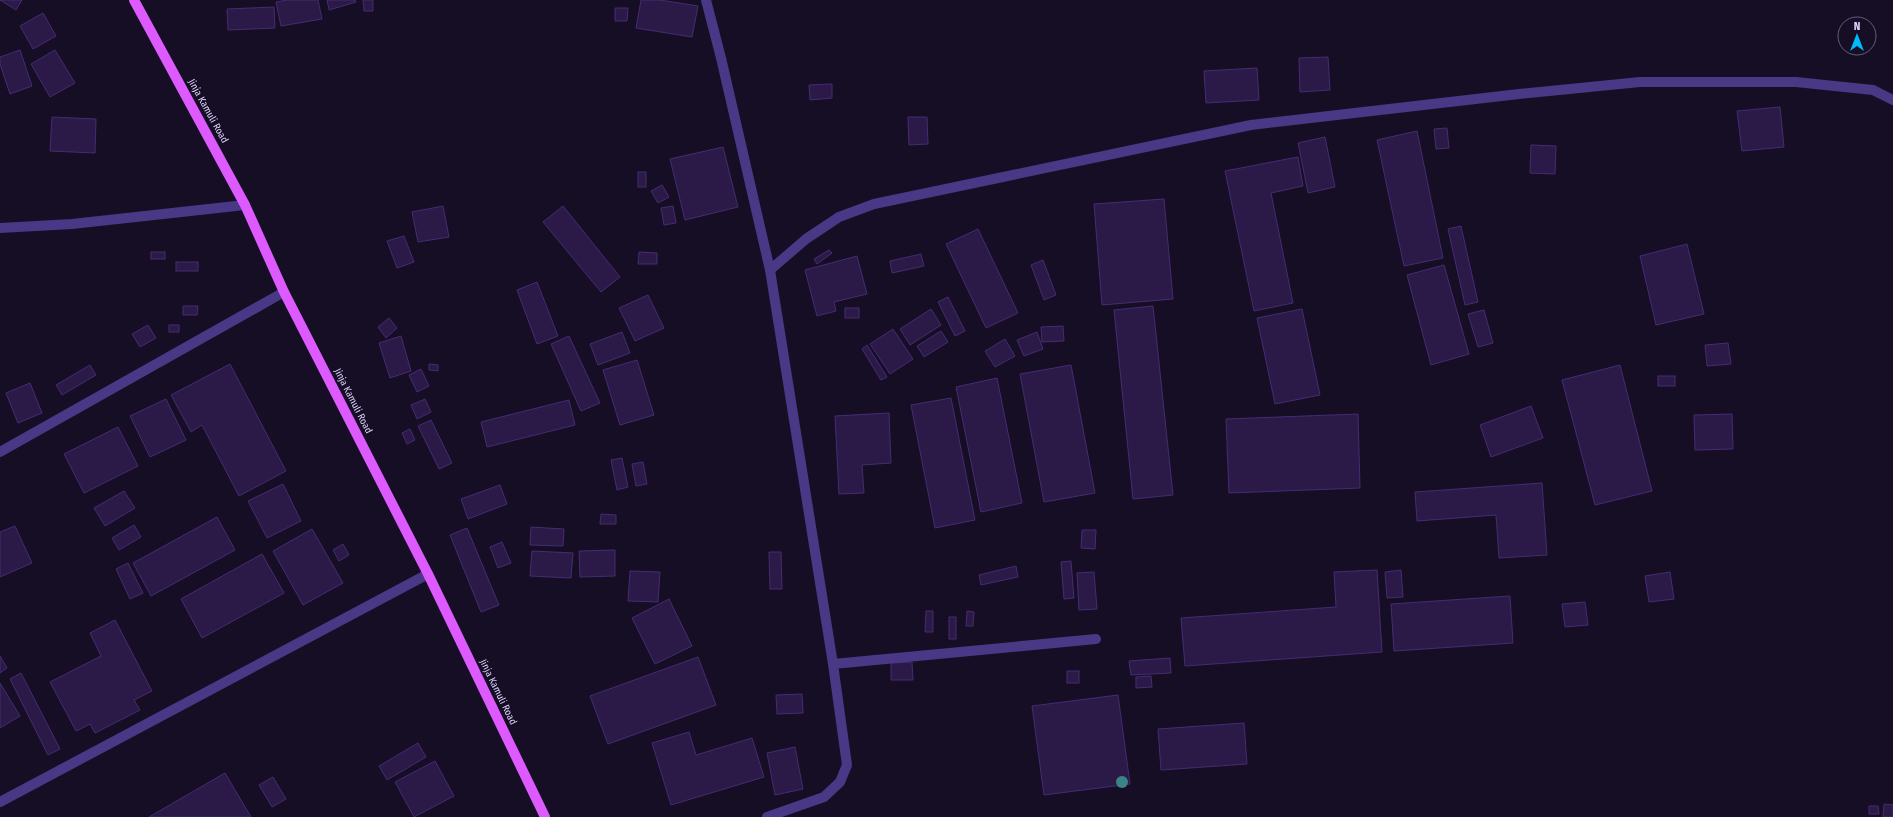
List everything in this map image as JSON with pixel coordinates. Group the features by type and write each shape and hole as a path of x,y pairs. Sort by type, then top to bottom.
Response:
{"main road":[{"name":"Jinja Kamuli Road","path":"134,0 245,205 284,292 428,574 545,817"}],"street":[{"path":"706,0 722,58 770,270 833,664 847,765 840,782 824,797 767,817"},
{"path":"770,270 806,239 840,218 874,204 1251,125 1519,94 1640,82 1796,82 1828,84 1873,90 1893,100"},
{"path":"0,228 72,224 245,205"},
{"path":"0,452 284,292"},
{"path":"0,802 428,574"},
{"path":"833,664 1096,640"}],"building":[{"path":"0,0 22,0 16,10"},
{"path":"287,0 318,0 322,19 281,26 276,2"},
{"path":"327,0 355,0 356,2 329,10"},
{"path":"363,0 373,0 373,11 364,11"},
{"path":"641,0 660,0 698,6 692,37 636,28"},
{"path":"274,7 275,28 228,30 227,9"},
{"path":"615,8 628,8 627,21 615,21"},
{"path":"43,13 56,36 33,49 20,26"},
{"path":"20,50 32,86 10,94 0,64 0,57"},
{"path":"55,50 75,83 50,97 31,64"},
{"path":"1328,57 1330,90 1300,92 1299,58"},
{"path":"1257,68 1259,100 1206,103 1204,71"},
{"path":"832,84 832,98 810,100 809,85"},
{"path":"1780,107 1784,147 1742,151 1737,111"},
{"path":"52,117 96,119 95,153 50,151"},
{"path":"908,117 927,117 928,144 909,145"},
{"path":"1447,128 1449,148 1436,149 1434,129"},
{"path":"1417,131 1443,258 1404,266 1377,140"},
{"path":"1325,137 1335,187 1308,193 1298,143"},
{"path":"1531,145 1556,146 1555,174 1530,173"},
{"path":"723,147 738,207 685,220 670,159"},
{"path":"1298,157 1303,186 1271,193 1293,303 1254,311 1225,171"},
{"path":"638,172 646,172 646,187 638,187"},
{"path":"662,185 669,197 658,203 651,191"},
{"path":"1164,199 1173,299 1102,305 1094,204"},
{"path":"443,206 449,237 418,242 412,212"},
{"path":"563,206 620,277 601,292 543,222"},
{"path":"673,206 676,223 664,225 661,208"},
{"path":"1461,226 1478,302 1465,305 1448,229"},
{"path":"978,229 1018,313 986,328 946,244"},
{"path":"404,236 414,262 397,268 387,241"},
{"path":"1687,244 1704,314 1656,325 1640,256"},
{"path":"829,250 832,253 817,264 814,259"},
{"path":"151,252 165,252 165,259 151,259"},
{"path":"639,252 657,253 657,264 638,264"},
{"path":"921,254 924,266 892,273 890,261"},
{"path":"857,256 867,294 834,302 836,311 817,316 805,270"},
{"path":"1043,260 1056,295 1044,300 1031,265"},
{"path":"176,262 198,262 198,271 176,271"},
{"path":"1444,265 1469,354 1431,365 1407,275"},
{"path":"537,282 558,336 537,344 517,290"},
{"path":"648,295 664,328 635,341 619,308"},
{"path":"948,297 965,331 955,336 938,302"},
{"path":"183,306 198,306 197,315 183,315"},
{"path":"1153,306 1173,495 1133,499 1114,310"},
{"path":"845,308 859,308 859,318 845,318"},
{"path":"931,309 941,325 910,345 900,329"},
{"path":"1302,309 1320,395 1275,404 1257,318"},
{"path":"1484,310 1493,343 1478,347 1468,314"},
{"path":"389,318 397,328 386,338 378,327"},
{"path":"148,325 156,338 140,347 132,334"},
{"path":"169,325 179,325 179,332 169,332"},
{"path":"1063,326 1064,341 1042,342 1041,327"},
{"path":"893,329 913,359 890,374 870,344"},
{"path":"941,331 948,342 924,357 917,346"},
{"path":"622,332 630,353 598,365 590,344"},
{"path":"1037,332 1043,349 1024,356 1017,340"},
{"path":"401,336 411,371 390,378 379,343"},
{"path":"569,336 600,403 581,411 551,344"},
{"path":"1005,339 1015,356 995,367 985,351"},
{"path":"1728,343 1731,364 1707,366 1705,345"},
{"path":"867,345 887,377 881,380 862,349"},
{"path":"637,360 654,415 620,425 603,370"},
{"path":"230,364 286,471 239,496 202,425 191,432 171,395"},
{"path":"429,364 438,365 438,371 429,370"},
{"path":"90,365 96,375 62,395 56,385"},
{"path":"1071,365 1095,493 1044,502 1020,374"},
{"path":"1620,365 1652,491 1595,505 1562,380"},
{"path":"421,369 429,386 417,392 409,375"},
{"path":"1658,376 1675,376 1675,386 1658,386"},
{"path":"997,378 1022,503 981,512 956,387"},
{"path":"30,383 42,413 18,423 6,393"},
{"path":"951,398 975,520 935,528 911,405"},
{"path":"166,399 186,440 150,457 130,416"},
{"path":"425,399 431,412 417,419 411,405"},
{"path":"569,400 575,425 487,447 481,422"},
{"path":"1531,406 1543,438 1491,457 1480,425"},
{"path":"889,413 891,463 862,465 864,493 839,494 835,416"},
{"path":"1358,414 1360,488 1229,493 1226,419"},
{"path":"1732,414 1733,449 1695,450 1694,415"},
{"path":"431,420 452,463 439,469 418,426"},
{"path":"118,427 138,466 84,493 64,454"},
{"path":"410,429 415,440 407,444 402,433"},
{"path":"622,458 628,487 617,490 611,460"},
{"path":"643,462 647,484 636,486 632,464"},
{"path":"1542,483 1547,555 1499,558 1496,515 1417,521 1415,492"},
{"path":"283,484 301,521 267,538 248,501"},
{"path":"500,485 507,504 468,519 461,499"},
{"path":"124,491 135,508 105,526 94,508"},
{"path":"601,514 616,515 616,524 600,524"},
{"path":"217,517 235,550 151,596 133,563"},
{"path":"134,525 141,537 119,550 112,538"},
{"path":"15,526 32,563 0,577 0,532"},
{"path":"531,527 564,529 563,546 530,545"},
{"path":"467,528 499,605 481,612 450,535"},
{"path":"312,529 343,583 303,605 273,551"},
{"path":"1082,530 1096,530 1095,549 1081,548"},
{"path":"502,542 511,563 498,568 490,547"},
{"path":"343,544 349,555 339,561 333,550"},
{"path":"615,550 615,576 580,577 579,551"},
{"path":"532,551 573,553 571,578 530,576"},
{"path":"769,552 781,552 782,589 770,589"},
{"path":"262,554 284,593 202,638 181,599"},
{"path":"1071,561 1074,598 1064,599 1061,562"},
{"path":"128,563 143,593 130,599 116,569"},
{"path":"1016,566 1018,577 981,585 979,575"},
{"path":"1377,570 1382,652 1185,666 1181,618 1336,607 1334,572"},
{"path":"1401,570 1403,597 1387,598 1385,572"},
{"path":"630,571 660,572 658,602 628,601"},
{"path":"1094,572 1097,609 1079,610 1077,573"},
{"path":"1670,572 1674,599 1649,602 1645,576"},
{"path":"1510,596 1513,643 1394,651 1391,604"},
{"path":"669,599 692,646 655,664 632,618"},
{"path":"1585,602 1588,625 1565,627 1562,604"},
{"path":"926,611 933,611 933,632 925,632"},
{"path":"967,611 974,612 973,626 966,626"},
{"path":"949,617 956,617 956,639 949,639"},
{"path":"115,620 152,691 134,700 140,710 95,733 90,724 76,731 50,682 101,656 90,633"},
{"path":"0,656 7,668 0,673"},
{"path":"698,657 716,705 608,744 590,696"},
{"path":"1170,658 1171,673 1131,675 1129,661"},
{"path":"912,662 913,680 891,680 891,663"},
{"path":"1067,671 1079,671 1079,683 1067,683"},
{"path":"21,673 60,749 48,755 10,679"},
{"path":"1151,676 1152,687 1136,688 1136,677"},
{"path":"0,683 20,716 0,728"},
{"path":"802,694 803,713 777,714 776,695"},
{"path":"1118,695 1130,784 1044,795 1032,706"},
{"path":"1244,723 1247,764 1161,770 1158,729"},
{"path":"689,732 696,755 752,738 764,777 671,805 652,743"},
{"path":"418,743 426,757 387,780 379,766"},
{"path":"795,747 803,789 775,795 767,753"},
{"path":"435,761 454,796 414,817 395,782"},
{"path":"225,773 251,817 149,817"},
{"path":"273,777 286,799 272,807 259,785"},
{"path":"1884,804 1893,805 1893,817 1883,817"},
{"path":"1869,806 1878,806 1879,814 1869,814"}]}
